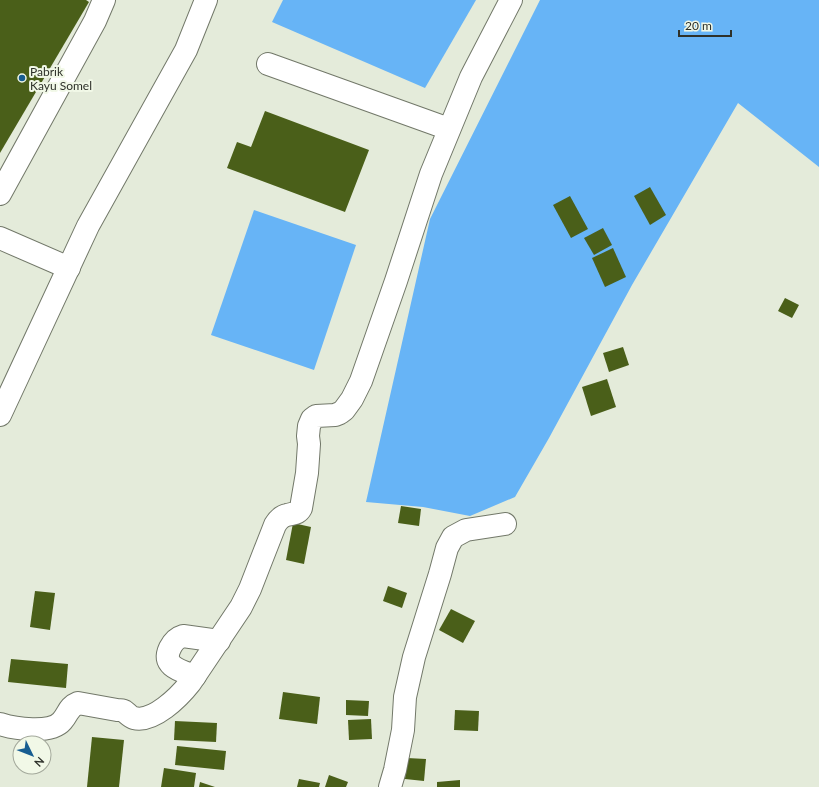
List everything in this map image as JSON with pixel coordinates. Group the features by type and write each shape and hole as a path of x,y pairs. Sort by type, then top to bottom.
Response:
{"street":[{"path":"0,194 95,21 104,0"},
{"path":"0,415 88,226 186,50 206,0"},
{"path":"0,724 26,729 41,729 56,726 62,722 73,705 78,703 124,711 132,718 144,719 152,716 180,695 195,676 241,607 250,589 275,525 283,516 288,514 296,514 302,508 307,473 309,426 312,419 316,416 335,415 344,410 352,399 361,381 431,174 471,77 511,0"},
{"path":"268,64 449,129"},
{"path":"0,238 69,268"},
{"path":"390,787 403,730 405,697 414,657 447,548 453,537 466,530 505,524"},
{"path":"195,676 175,668 168,662 167,657 173,641 178,637 183,636 219,641"}],"water":[{"path":"283,0 476,0 425,88 272,22"},
{"path":"540,0 819,0 819,167 738,103 632,285 549,438 515,497 470,516 423,507 366,502 430,219"},
{"path":"254,210 356,245 314,370 211,335"}],"building":[{"name":"Pabrik Kayu Somel","path":"0,0 86,0 89,2 0,153"},
{"path":"265,111 369,150 345,212 227,168 237,142 251,147"},
{"path":"650,187 666,215 650,225 634,196"},
{"path":"570,196 588,229 571,238 553,205"},
{"path":"603,228 612,245 594,255 584,238"},
{"path":"613,248 626,277 605,287 592,258"},
{"path":"785,298 799,305 792,318 778,311"},
{"path":"623,347 629,365 609,372 603,353"},
{"path":"607,379 616,407 591,416 582,387"},
{"path":"401,506 421,509 419,526 398,523"},
{"path":"293,523 311,527 304,564 286,560"},
{"path":"388,586 407,593 402,608 383,601"},
{"path":"35,591 55,593 50,630 30,627"},
{"path":"451,609 475,621 463,643 439,630"},
{"path":"11,659 68,664 66,688 8,682"},
{"path":"283,692 320,697 317,724 279,719"},
{"path":"346,700 369,701 368,716 346,715"},
{"path":"455,710 479,711 478,731 454,730"},
{"path":"371,719 372,739 349,740 348,720"},
{"path":"175,721 217,723 216,742 174,740"},
{"path":"92,737 124,740 119,787 87,787"},
{"path":"177,746 226,751 224,770 175,765"},
{"path":"407,758 426,759 424,781 405,779"},
{"path":"164,768 196,773 194,787 161,787"},
{"path":"329,775 348,782 346,787 325,787"},
{"path":"299,779 320,783 319,787 297,787"},
{"path":"460,780 460,787 437,787 437,782"},
{"path":"200,782 215,787 199,787"}],"place":[{"name":"Pabrik Kayu Somel","path":"22,78"}]}
